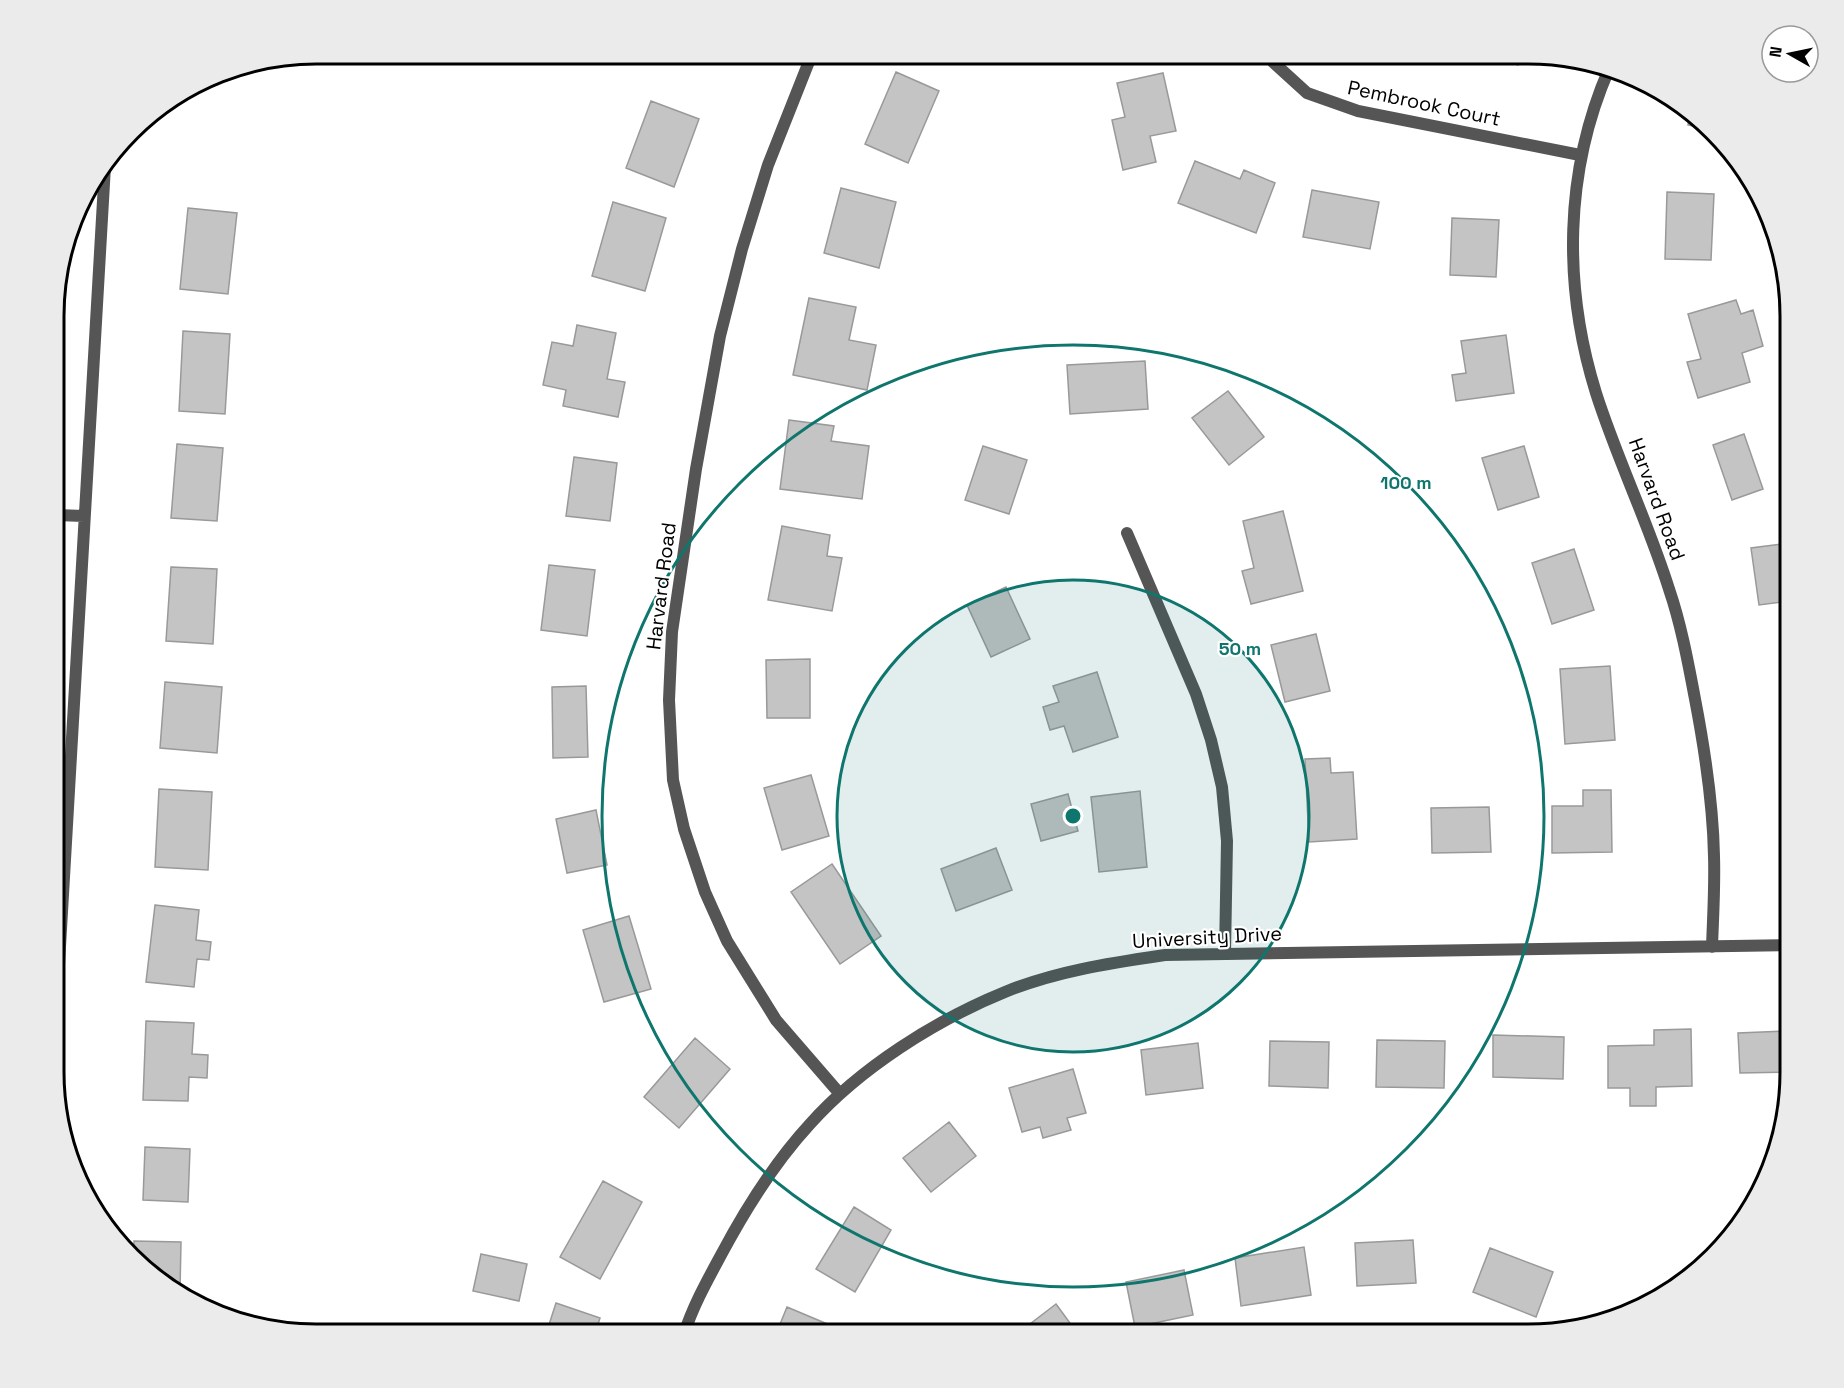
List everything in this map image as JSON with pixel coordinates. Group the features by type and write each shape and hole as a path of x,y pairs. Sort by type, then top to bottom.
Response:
{"street":[{"name":"Harvard Road","path":"808,64 768,165 742,249 720,336 696,468 672,632 669,700 673,780 684,829 705,892 727,941 776,1020 840,1094"},
{"name":"Pembrook Court","path":"1275,64 1307,93 1358,111 1580,155"},
{"name":"Harvard Road","path":"1606,77 1580,155 1574,196 1572,243 1574,290 1582,338 1596,393 1669,589 1688,660 1711,800 1714,859 1712,947"},
{"path":"64,880 104,180"},
{"path":"64,515 84,516"},
{"path":"1127,533 1197,694 1222,787 1227,841 1225,953"},
{"name":"University Drive","path":"688,1324 707,1282 749,1203 810,1124 840,1094 904,1046 965,1010 1006,991 1064,973 1165,955 1780,945"}],"building":[{"path":"896,72 939,91 908,163 865,144"},
{"path":"1163,73 1176,131 1150,136 1156,162 1123,170 1112,120 1125,117 1117,83"},
{"path":"651,101 699,119 674,187 626,168"},
{"path":"1195,161 1240,179 1244,170 1275,183 1256,233 1178,203"},
{"path":"841,188 896,202 879,268 824,253"},
{"path":"1312,190 1379,202 1370,249 1303,237"},
{"path":"1667,192 1714,194 1711,260 1665,259"},
{"path":"613,202 666,218 645,291 592,276"},
{"path":"188,208 237,213 228,294 180,289"},
{"path":"1452,218 1499,220 1496,277 1450,275"},
{"path":"809,298 856,307 849,340 876,345 867,390 793,375"},
{"path":"1736,300 1741,314 1753,310 1763,346 1742,353 1750,382 1698,398 1687,362 1701,359 1688,314"},
{"path":"577,325 616,333 607,379 625,382 618,417 563,406 566,390 543,385 552,342 573,346"},
{"path":"183,331 230,334 225,414 179,411"},
{"path":"1506,335 1514,393 1456,401 1452,375 1466,373 1461,341"},
{"path":"1145,361 1148,409 1070,414 1067,365"},
{"path":"1228,391 1264,437 1229,465 1192,418"},
{"path":"789,420 834,426 831,441 869,446 862,499 780,489"},
{"path":"1744,434 1763,489 1732,500 1713,445"},
{"path":"177,444 223,448 217,521 171,518"},
{"path":"983,446 1027,460 1009,514 965,500"},
{"path":"1524,446 1539,497 1498,510 1482,458"},
{"path":"574,457 617,463 610,521 566,516"},
{"path":"1283,511 1303,591 1251,604 1242,571 1254,568 1243,521"},
{"path":"782,526 830,535 827,556 842,558 832,611 768,600"},
{"path":"1780,544 1780,602 1759,605 1751,548"},
{"path":"1574,549 1594,610 1552,624 1532,563"},
{"path":"549,565 595,570 587,636 541,630"},
{"path":"171,567 217,569 213,644 166,641"},
{"path":"1006,587 1030,639 991,657 967,605"},
{"path":"1316,634 1330,691 1285,702 1271,645"},
{"path":"810,659 810,718 767,718 766,660"},
{"path":"1610,666 1615,740 1565,744 1560,669"},
{"path":"1097,672 1118,737 1073,752 1064,726 1050,730 1043,707 1059,702 1053,686"},
{"path":"165,682 222,687 217,753 160,748"},
{"path":"586,686 588,757 553,758 552,687"},
{"path":"1330,758 1331,773 1353,772 1357,839 1309,842 1305,759"},
{"path":"811,775 829,836 782,850 764,788"},
{"path":"159,789 212,792 208,870 155,867"},
{"path":"1583,790 1611,790 1612,852 1552,853 1552,806 1583,806"},
{"path":"1140,791 1147,867 1099,872 1091,797"},
{"path":"1068,794 1078,831 1041,841 1031,804"},
{"path":"1489,807 1491,852 1432,853 1431,808"},
{"path":"596,810 607,865 567,873 556,819"},
{"path":"996,848 1012,890 956,911 941,869"},
{"path":"832,864 881,936 840,964 791,892"},
{"path":"155,905 199,910 196,940 211,942 209,960 197,959 194,987 146,982"},
{"path":"629,916 651,989 604,1002 583,930"},
{"path":"146,1021 194,1023 192,1054 208,1055 207,1078 189,1077 188,1101 143,1100"},
{"path":"1691,1029 1692,1086 1656,1087 1656,1106 1630,1106 1630,1088 1608,1088 1608,1046 1654,1045 1654,1030"},
{"path":"1780,1031 1780,1072 1740,1073 1738,1033"},
{"path":"1493,1035 1564,1037 1563,1079 1493,1077"},
{"path":"695,1038 730,1069 679,1128 644,1097"},
{"path":"1377,1040 1445,1041 1444,1088 1376,1087"},
{"path":"1270,1041 1329,1042 1328,1088 1269,1086"},
{"path":"1198,1043 1203,1088 1146,1095 1141,1050"},
{"path":"1073,1069 1086,1113 1067,1118 1071,1130 1043,1138 1040,1127 1022,1132 1009,1088"},
{"path":"949,1122 976,1156 931,1192 903,1158"},
{"path":"145,1147 190,1149 188,1202 143,1200"},
{"path":"603,1181 642,1202 600,1279 560,1257"},
{"path":"854,1207 891,1230 855,1292 816,1269"},
{"path":"1413,1240 1416,1283 1357,1286 1355,1243"},
{"path":"134,1241 181,1242 180,1284 150,1261 134,1246"},
{"path":"1304,1247 1311,1295 1241,1306 1235,1258"},
{"path":"1490,1248 1553,1272 1536,1317 1473,1292"},
{"path":"481,1254 527,1264 519,1301 473,1291"},
{"path":"1184,1270 1193,1315 1150,1324 1134,1324 1126,1282"},
{"path":"556,1303 600,1318 598,1324 549,1324"},
{"path":"1056,1304 1071,1324 1030,1324"},
{"path":"787,1307 827,1324 780,1324"}]}
